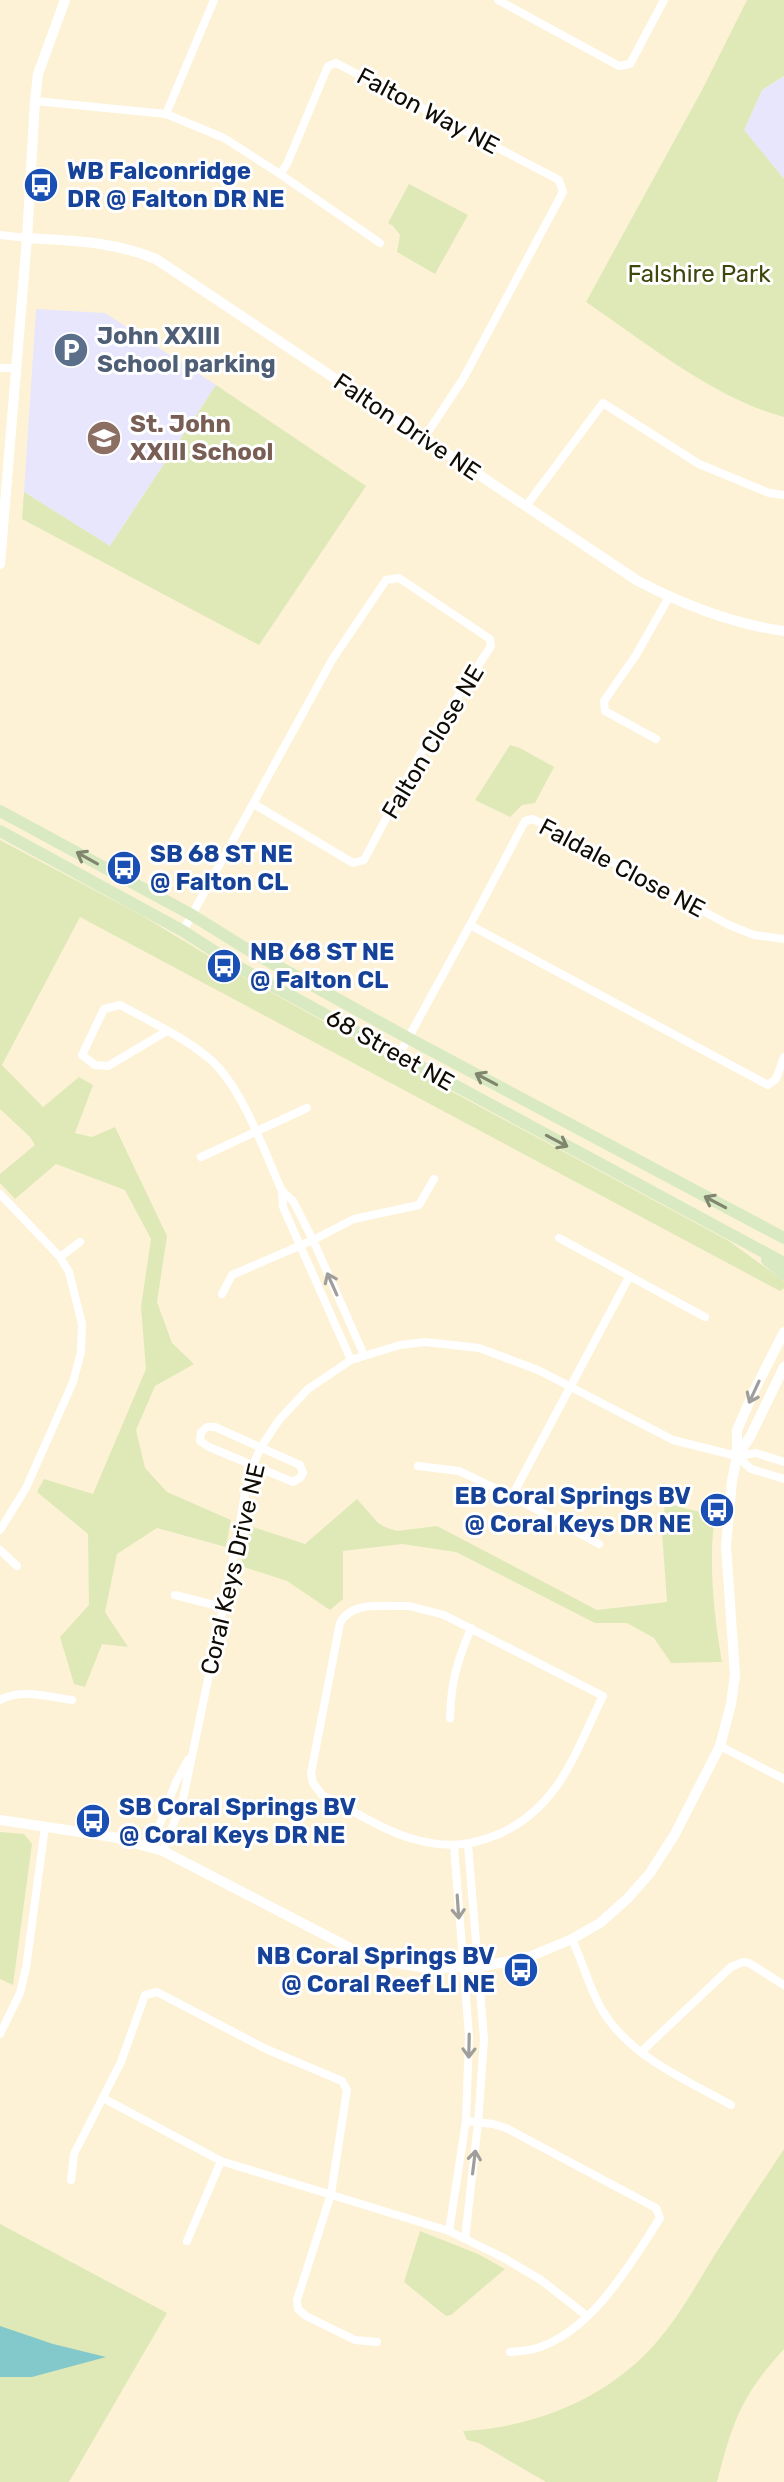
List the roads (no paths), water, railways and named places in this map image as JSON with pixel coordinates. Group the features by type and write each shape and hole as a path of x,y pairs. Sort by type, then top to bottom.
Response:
{"main road":[{"name":"68 Street NE","path":"0,811 192,915 250,951 408,1038 784,1238"},
{"name":"68 Street NE","path":"0,831 183,931 242,969 784,1263"},
{"path":"749,1246 784,1274"}],"street":[{"path":"0,564 38,74 65,0"},
{"path":"166,114 214,0"},
{"path":"498,0 514,4 619,66 630,64 664,0"},
{"name":"Falton Way NE","path":"280,174 328,66 336,63 559,180 563,192 463,379 424,438"},
{"path":"35,101 166,114 224,138 380,243"},
{"path":"0,235 27,238"},
{"name":"Falton Drive NE","path":"27,238 98,242 130,248 156,259 613,566 669,597 730,620 784,631"},
{"path":"0,368 15,368"},
{"path":"526,506 603,403 699,464 769,493 784,495"},
{"name":"Falton Close NE","path":"183,931 332,660 386,580 399,578 490,639 491,646 419,756 364,860 353,863 254,804"},
{"path":"656,739 605,711 604,701 636,655 669,597"},
{"name":"Faldale Close NE","path":"399,1055 525,821 533,819 729,925 754,935 784,939"},
{"path":"470,925 768,1085 776,1079 784,1057"},
{"path":"167,1031 108,1066 95,1065 82,1055 104,1009 120,1005 167,1031 211,1061 231,1082 282,1191 283,1207 306,1243 364,1355"},
{"path":"201,1157 307,1108"},
{"path":"222,1294 232,1275 354,1219 419,1205 434,1179"},
{"path":"282,1191 293,1201 351,1360"},
{"path":"0,1530 26,1488 73,1382 81,1352 82,1324 69,1272 60,1257 1,1196"},
{"path":"559,1238 705,1317"},
{"path":"60,1257 80,1242"},
{"path":"512,1496 629,1277"},
{"path":"0,1820 113,1837 157,1849 354,1950 391,1962 426,1968 479,1967 529,1957 600,1923 650,1873 675,1834 720,1746 735,1675 726,1546 737,1456 737,1430 784,1332"},
{"name":"Coral Keys Drive NE","path":"157,1849 183,1799 253,1465 279,1420 308,1389 351,1360 364,1355 425,1342 458,1344 501,1355 538,1370 673,1440 737,1456"},
{"path":"737,1456 750,1437 784,1367"},
{"path":"207,1427 215,1427 261,1447 300,1465 303,1473 300,1478 293,1482 209,1447 200,1441 201,1432 207,1427"},
{"path":"737,1456 756,1453 784,1462"},
{"path":"737,1456 751,1469 784,1479"},
{"path":"418,1466 459,1471 599,1544"},
{"path":"0,1550 17,1566"},
{"path":"175,1595 222,1607"},
{"path":"409,1606 444,1615 603,1696 561,1780 544,1804 511,1829 468,1845 454,1846 394,1832 322,1795 313,1783 311,1773 340,1623 345,1613 358,1607 409,1606"},
{"path":"450,1718 455,1667 471,1628"},
{"path":"0,1700 11,1694 27,1694 72,1700"},
{"path":"720,1746 784,1779"},
{"path":"0,2034 20,1993 26,1968 45,1827"},
{"path":"465,2239 484,2039 468,1845"},
{"path":"449,2231 466,2121 469,2036 454,1846"},
{"path":"572,1939 600,2008 623,2038 659,2065 731,2105"},
{"path":"641,2052 731,1967 749,1963 784,1985"},
{"path":"71,2180 74,2154 121,2062 145,1995 157,1992 266,2049 342,2081 347,2090 331,2194 297,2300 298,2309 355,2340 377,2342"},
{"path":"103,2098 221,2161 449,2231 541,2280 587,2316"},
{"path":"466,2121 506,2128 656,2208 660,2213 660,2218 622,2278 587,2316 561,2337 534,2349 510,2352"},
{"path":"187,2241 221,2161"}],"water":[{"path":"0,2326 106,2357 32,2377 0,2377"}],"place":[{"name":"WB Falconridge DR @ Falton DR NE","path":"41,185"},
{"name":"John XXIII School parking","path":"71,350"},
{"name":"St. John XXIII School","path":"104,438"},
{"name":"SB 68 ST NE @ Falton CL","path":"124,868"},
{"name":"NB 68 ST NE @ Falton CL","path":"224,966"},
{"name":"EB Coral Springs BV @ Coral Keys DR NE","path":"717,1510"},
{"name":"SB Coral Springs BV @ Coral Keys DR NE","path":"93,1821"},
{"name":"NB Coral Springs BV @ Coral Reef LI NE","path":"521,1970"}],"park label":[{"name":"Falshire Park","path":"699,274"}]}
